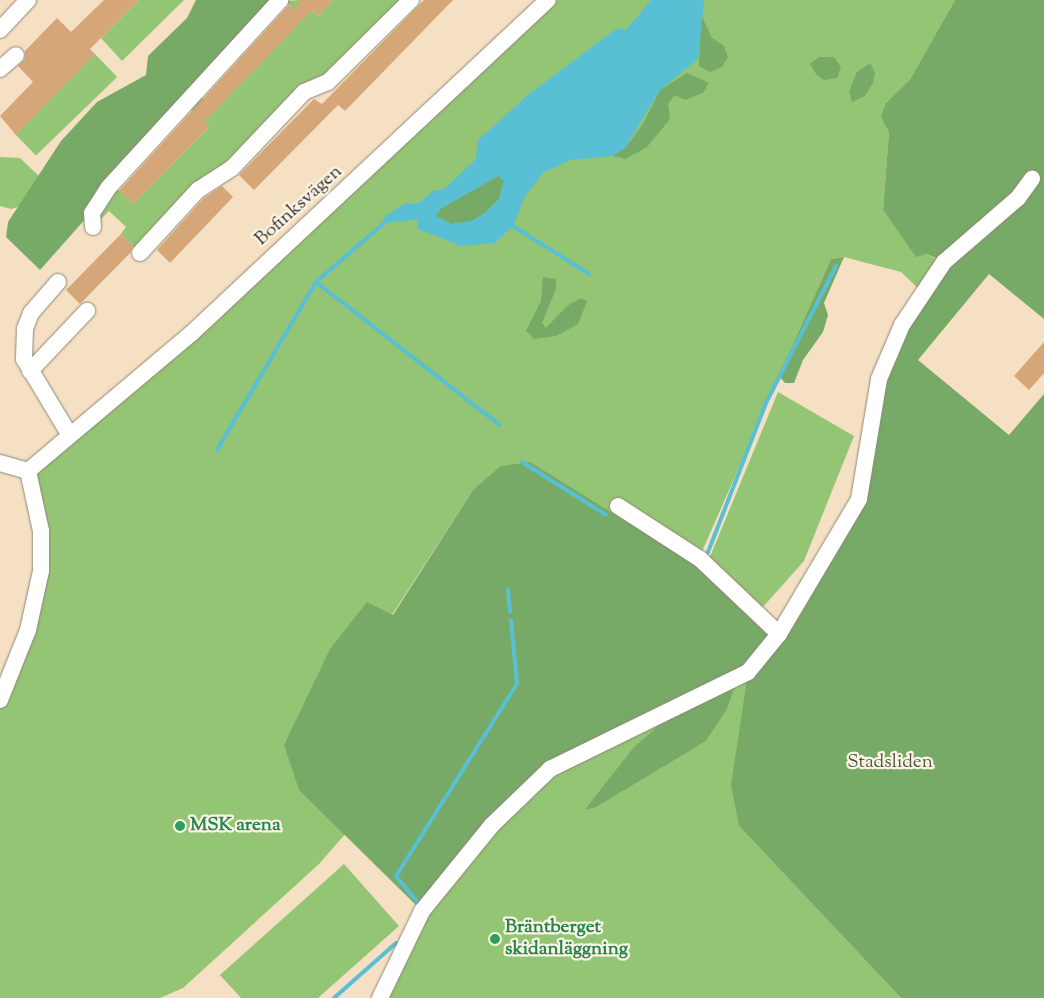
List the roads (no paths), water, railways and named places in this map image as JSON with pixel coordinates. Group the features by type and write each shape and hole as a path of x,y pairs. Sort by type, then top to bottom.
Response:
{"street":[{"path":"0,30 28,0"},
{"path":"93,227 92,213 108,188 280,0"},
{"path":"140,253 198,190 232,168 304,92 328,82 411,0"},
{"name":"Bofinksvägen","path":"28,471 192,333 548,0"},
{"path":"0,69 16,55"},
{"path":"380,998 422,910 492,825 550,769 748,672 779,634 858,499 879,379 902,325 944,262 1018,198 1032,180"},
{"path":"58,282 31,313 25,329 24,359 70,434"},
{"path":"30,371 87,311"},
{"path":"0,462 28,471 40,531 41,570 28,630 0,700"},
{"path":"618,506 700,559 779,634"}],"water":[{"path":"651,0 704,0 698,59 660,90 625,148 613,156 570,160 543,173 525,196 513,226 495,243 461,246 418,229 417,220 384,223 384,217 404,204 419,203 434,190 443,190 476,159 478,140 529,94 617,28 626,30","holes":["498,176 504,181 499,199 485,213 471,221 451,224 436,216 440,209"]}],"waterway":[{"path":"217,450 316,282 384,223"},
{"path":"513,226 589,274"},
{"path":"708,552 767,401 836,266"},
{"path":"316,282 500,425"},
{"path":"522,462 606,515"},
{"path":"508,590 510,612"},
{"path":"421,906 396,876 517,684 511,620"},
{"path":"334,998 396,943"}],"place":[{"name":"MSK arena","path":"180,826"},
{"name":"Bräntberget skidanläggning","path":"495,939"}],"park label":[{"name":"Stadsliden","path":"890,763"}]}
